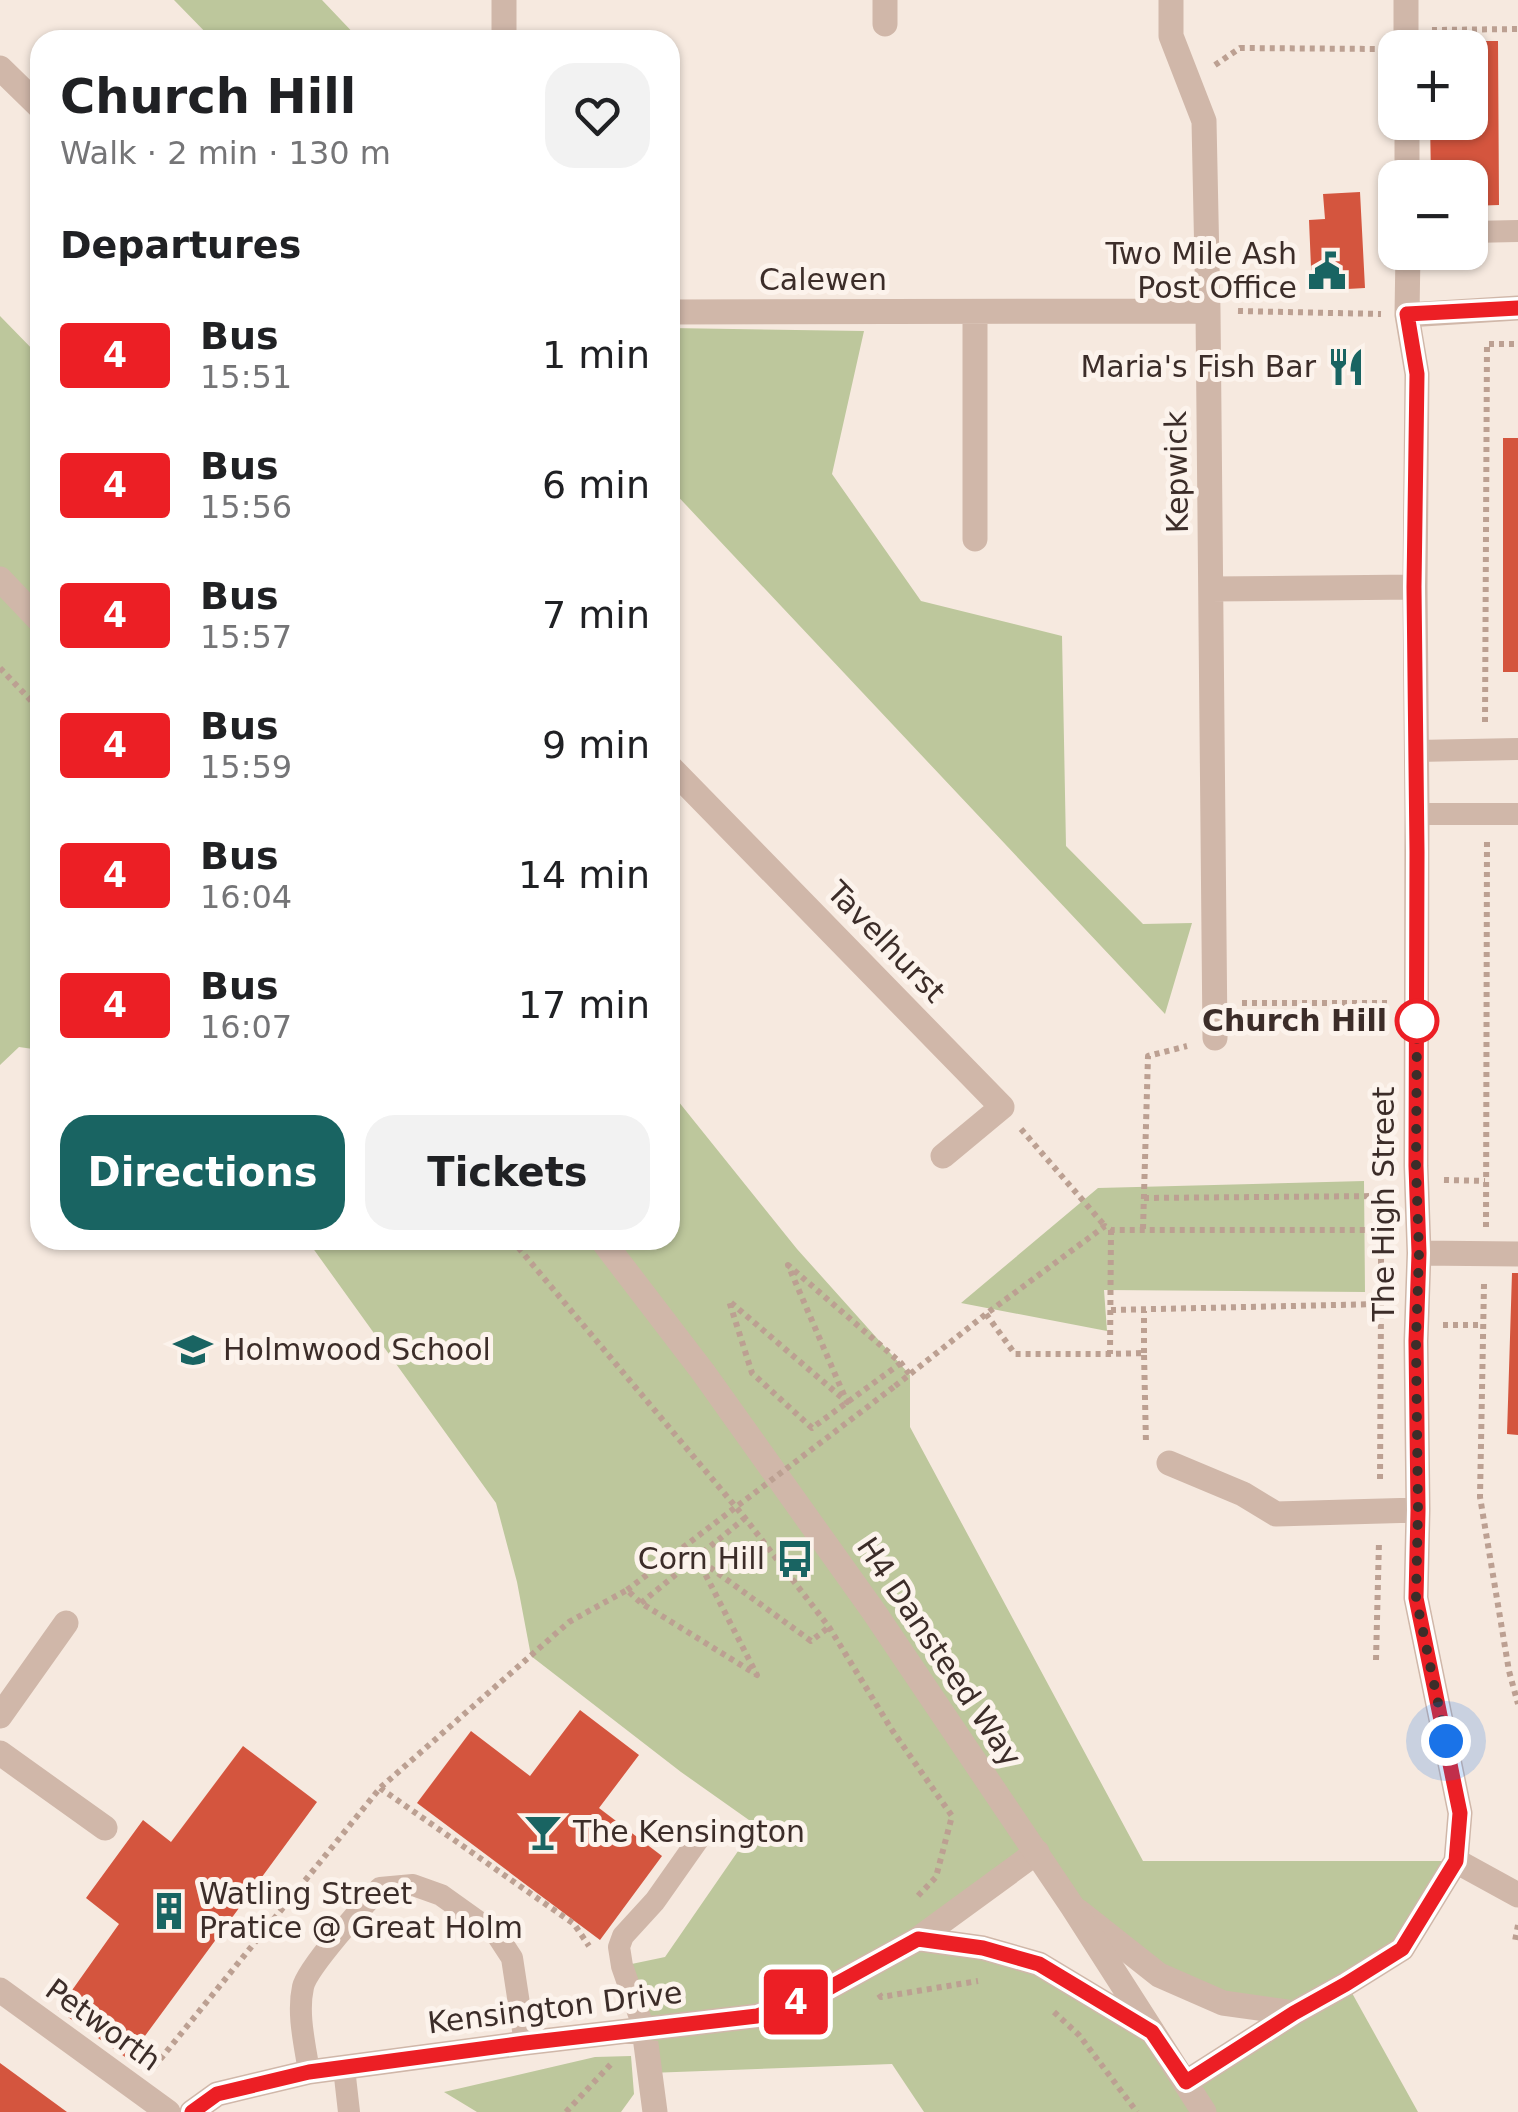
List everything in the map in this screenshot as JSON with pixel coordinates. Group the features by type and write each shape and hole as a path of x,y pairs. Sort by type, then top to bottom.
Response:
{"street":[{"path":"504,0 504,30"},
{"name":"Kepwick","path":"1171,0 1171,36 1204,121 1215,1038"},
{"path":"1403,30 1406,0"},
{"path":"0,68 30,97"},
{"name":"The High Street","path":"1186,2082 1402,1949 1456,1861 1460,1813 1416,1598 1417,374 1407,314 1408,270"},
{"path":"1407,314 1518,308"},
{"name":"Calewen","path":"680,312 1208,311"},
{"path":"975,313 975,538"},
{"path":"0,580 30,610"},
{"path":"1211,589 1414,587"},
{"name":"Tavelhurst","path":"680,777 1002,1108"},
{"path":"943,1156 1002,1108"},
{"name":"H4 Dansteed Way","path":"610,1250 703,1372 874,1612 1072,1906 1204,2112"},
{"path":"1419,1253 1518,1254"},
{"path":"1169,1463 1244,1494 1276,1514 1418,1510"},
{"path":"0,1716 66,1623"},
{"path":"0,1752 106,1828"},
{"name":"Kensington Drive","path":"192,2112 217,2094 309,2072 757,2016 818,1994 918,1939 1036,1852"},
{"path":"1456,1861 1518,1895"},
{"path":"1072,1906 1159,1975 1223,2004 1294,2013"},
{"path":"918,1939 983,1948 1039,1964 1152,2032"},
{"name":"Petworth","path":"0,1990 168,2112"},
{"path":"644,2029 655,2112"}],"lane":[{"path":"1488,232 1518,231"},
{"path":"1416,751 1518,749"},
{"path":"1417,814 1518,814"},
{"path":"644,2029 622,1966 623,1936 655,1901 700,1837"},
{"path":"309,2072 300,2013 303,1982 380,1888 412,1885 441,1896 498,1934 512,1958 525,2043"},
{"path":"344,2068 349,2112"}],"path":[{"path":"1488,32 1518,29"},
{"path":"1189,82 1240,48 1378,43"},
{"path":"1208,311 1407,314"},
{"path":"1486,749 1487,344 1518,344"},
{"path":"0,668 30,700"},
{"path":"1487,814 1486,1253 1480,1497 1518,1704"},
{"path":"1215,1003 1418,1003"},
{"path":"1143,1229 1148,1056 1215,1038"},
{"path":"1002,1108 1108,1228 1110,1354"},
{"path":"1144,1198 1382,1196 1417,1180 1485,1181"},
{"path":"136,2090 380,1788 569,1622 627,1590 986,1314 1108,1228 1381,1230 1382,1196"},
{"path":"520,1250 745,1518 829,1628 892,1730 952,1816 936,1877 904,1910"},
{"path":"847,1402 788,1265 910,1375"},
{"path":"847,1402 728,1301 752,1373 812,1428 901,1363"},
{"path":"1111,1310 1380,1304"},
{"path":"1144,1311 1146,1445 1169,1463"},
{"path":"986,1314 1015,1354 1144,1353"},
{"path":"642,1602 745,1518"},
{"path":"627,1590 758,1675 697,1558"},
{"path":"697,1558 811,1641 829,1628"},
{"path":"380,1788 574,1924 594,1954"},
{"path":"1518,1925 1518,1944"},
{"path":"862,1969 880,1998 983,1980"},
{"path":"1046,2004 1078,2035 1137,2112"},
{"path":"566,2112 644,2029"}],"green space":[{"path":"174,0 322,0 350,30 203,30"},
{"path":"0,316 30,347 30,1049 19,1047 0,1065"},
{"path":"680,328 864,331 832,474 921,601 1062,636 1066,846 1143,924 1192,923 1165,1014 680,499"},
{"path":"680,1103 797,1249 910,1375 910,1427 1143,1861 1456,1861 1402,1949 1347,1984 1418,2112 924,2112 892,2064 649,2073 622,1966 665,1957 756,1825 531,1656 496,1503 314,1250 680,1250","holes":["1037,1853 1072,1906 1223,2003 1292,2014 1186,2081 1152,2032 983,1948 919,1938"]},
{"path":"1364,1181 1365,1292 1104,1290 1107,1331 961,1303 1098,1188"},
{"path":"631,2056 634,2094 621,2112 477,2112 444,2092 595,2057"}],"building":[{"path":"1488,41 1498,41 1499,205 1488,205 1488,160 1431,160 1430,140 1488,140"},
{"path":"1360,192 1365,288 1312,291 1309,220 1325,219 1323,194"},
{"path":"1503,438 1518,438 1518,672 1503,672"},
{"path":"1512,1273 1518,1273 1518,1435 1507,1434"},
{"name":"The Kensington","path":"580,1710 639,1755 599,1808 662,1856 600,1940 417,1803 471,1731 530,1776"},
{"name":"Watling Street Pratice @ Great Holm","path":"243,1746 317,1802 128,2059 58,2010 119,1924 86,1898 143,1820 171,1842"},
{"path":"0,2063 67,2112 0,2112"}],"bus line":[{"name":"4","path":"192,2112 217,2094 309,2072 757,2016 818,1994 918,1939 983,1948 1039,1964 1152,2032 1186,2082 1402,1949 1456,1861 1460,1813 1416,1598 1417,374 1407,314 1518,308"}],"place":[{"name":"Two Mile Ash Post Office","path":"1327,271"},
{"name":"Maria's Fish Bar","path":"1346,367"},
{"name":"Church Hill","path":"1417,1021"},
{"name":"Holmwood School","path":"193,1350"},
{"name":"Corn Hill","path":"795,1559"},
{"name":"The Kensington","path":"543,1832"},
{"name":"Watling Street Pratice @ Great Holm","path":"169,1911"}],"route":[{"path":"1417,1021 1416,1598 1446,1741"}]}
